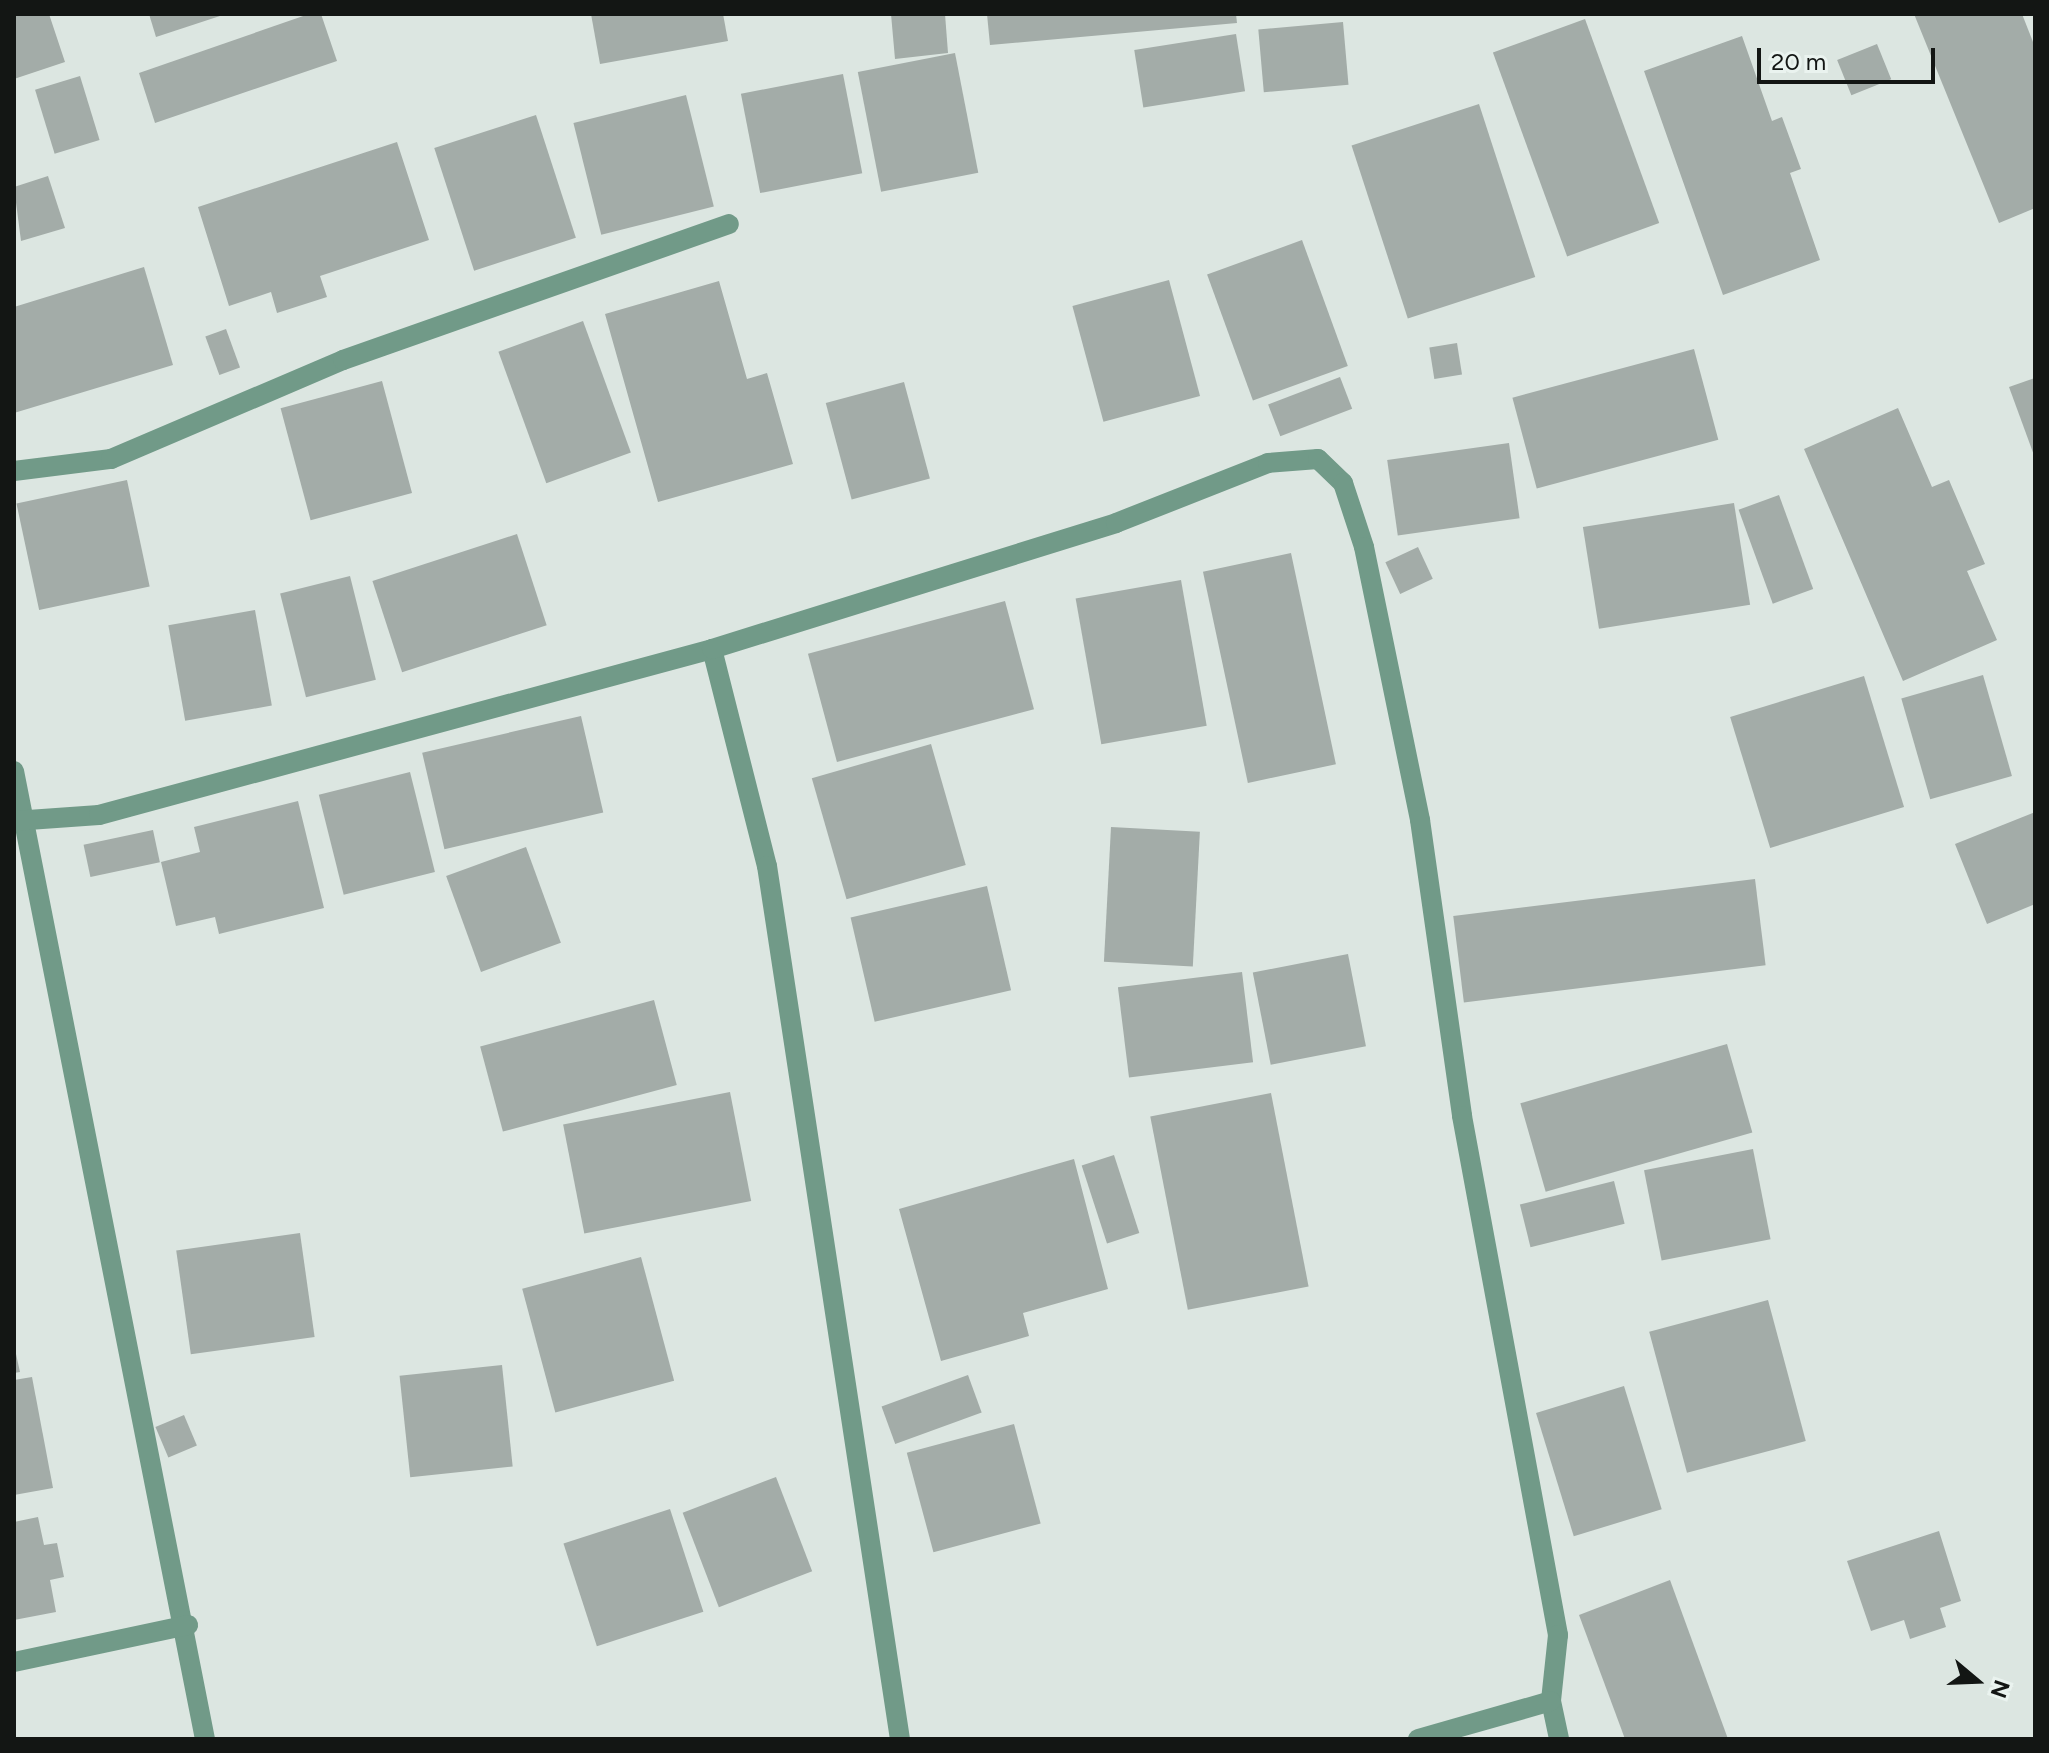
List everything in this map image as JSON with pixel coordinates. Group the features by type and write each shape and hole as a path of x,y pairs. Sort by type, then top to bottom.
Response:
{"street":[{"path":"14,471 111,459 343,360 729,224"},
{"path":"21,819 99,815 712,649 1116,523 1268,463 1318,459 1343,483 1364,547 1420,820 1462,1116 1558,1635 1551,1701 1559,1739"},
{"path":"712,649 767,866 900,1739"},
{"path":"14,771 21,819 188,1625 205,1739"},
{"path":"14,1662 188,1625"},
{"path":"1418,1739 1551,1701"}],"building":[{"path":"14,14 49,14 65,62 14,79"},
{"path":"149,14 223,14 223,15 156,37"},
{"path":"309,14 321,14 337,61 155,123 139,73"},
{"path":"591,14 723,14 728,41 600,64"},
{"path":"891,14 945,14 948,53 895,59"},
{"path":"987,14 1236,14 1237,23 990,45"},
{"path":"1914,14 2022,14 2035,47 2035,208 1999,223"},
{"path":"1585,19 1659,223 1567,256 1493,53"},
{"path":"1343,22 1348,85 1264,92 1258,29"},
{"path":"1236,34 1245,91 1143,107 1134,50"},
{"path":"1742,36 1772,121 1782,117 1801,169 1790,173 1820,260 1723,295 1644,71"},
{"path":"1877,44 1891,79 1851,95 1837,60"},
{"path":"955,53 978,173 881,192 858,72"},
{"path":"843,74 862,173 760,193 741,94"},
{"path":"80,76 100,140 55,154 35,90"},
{"path":"686,95 714,207 601,235 573,123"},
{"path":"1479,104 1535,277 1408,319 1352,145"},
{"path":"536,115 576,238 474,271 434,148"},
{"path":"397,142 429,240 320,276 327,297 277,313 271,292 229,306 198,207"},
{"path":"48,176 65,228 21,241 14,187"},
{"path":"1302,240 1348,366 1253,400 1207,275"},
{"path":"144,267 173,365 14,413 14,307"},
{"path":"1169,280 1200,396 1103,422 1072,306"},
{"path":"719,281 747,379 767,373 793,464 658,502 605,314"},
{"path":"583,321 631,453 546,483 498,352"},
{"path":"226,329 240,368 219,375 205,337"},
{"path":"1457,343 1462,375 1434,379 1429,347"},
{"path":"1694,349 1718,440 1537,488 1512,398"},
{"path":"1340,377 1352,409 1280,436 1268,405"},
{"path":"2035,378 2035,458 2009,387"},
{"path":"382,381 412,493 311,520 281,408"},
{"path":"904,382 930,479 852,500 826,403"},
{"path":"1898,408 1932,487 1949,480 1985,564 1967,571 1997,640 1903,681 1804,449"},
{"path":"1509,443 1520,518 1398,535 1387,460"},
{"path":"127,480 150,587 39,610 16,503"},
{"path":"1779,495 1813,589 1773,604 1739,510"},
{"path":"1734,503 1750,605 1599,629 1583,527"},
{"path":"517,534 547,625 402,672 372,581"},
{"path":"1418,547 1433,579 1400,594 1385,562"},
{"path":"1291,553 1336,764 1248,783 1203,572"},
{"path":"350,576 376,680 306,697 280,593"},
{"path":"1181,580 1207,726 1101,744 1076,599"},
{"path":"1005,601 1034,709 837,762 808,654"},
{"path":"255,610 272,706 185,721 168,625"},
{"path":"1983,675 2012,776 1930,799 1901,698"},
{"path":"1864,676 1904,807 1770,848 1730,717"},
{"path":"581,716 603,812 444,849 422,753"},
{"path":"931,744 966,865 847,899 812,778"},
{"path":"410,772 435,872 344,895 319,795"},
{"path":"298,801 324,908 219,934 215,917 176,926 161,862 200,852 194,827"},
{"path":"2035,812 2035,904 1987,924 1955,844"},
{"path":"1111,827 1200,832 1193,966 1104,962"},
{"path":"153,830 160,862 90,877 84,845"},
{"path":"526,847 561,943 481,972 446,876"},
{"path":"1755,879 1766,965 1464,1002 1453,916"},
{"path":"987,886 1011,990 875,1022 851,917"},
{"path":"1348,954 1366,1046 1271,1065 1253,973"},
{"path":"1242,972 1253,1062 1129,1078 1118,987"},
{"path":"654,1000 677,1085 503,1132 480,1047"},
{"path":"1727,1044 1752,1132 1546,1192 1520,1103"},
{"path":"730,1092 751,1201 584,1233 563,1124"},
{"path":"1271,1093 1309,1286 1188,1310 1150,1116"},
{"path":"1753,1149 1771,1239 1662,1260 1644,1170"},
{"path":"1114,1155 1139,1233 1107,1243 1082,1166"},
{"path":"1074,1159 1108,1289 1023,1313 1029,1336 941,1361 899,1209"},
{"path":"1614,1181 1625,1224 1531,1247 1520,1204"},
{"path":"300,1233 315,1337 191,1354 176,1250"},
{"path":"641,1257 674,1381 555,1412 522,1289"},
{"path":"1768,1300 1806,1441 1687,1473 1649,1332"},
{"path":"14,1345 20,1372 14,1373"},
{"path":"502,1365 513,1466 410,1477 400,1376"},
{"path":"968,1375 982,1413 895,1444 882,1406"},
{"path":"32,1377 53,1488 14,1495 14,1380"},
{"path":"1624,1386 1662,1509 1574,1536 1536,1413"},
{"path":"184,1415 197,1445 168,1457 155,1427"},
{"path":"1014,1424 1041,1523 933,1552 907,1453"},
{"path":"776,1477 812,1571 719,1607 683,1513"},
{"path":"670,1509 703,1612 597,1646 563,1544"},
{"path":"38,1517 44,1545 57,1543 64,1577 50,1580 56,1612 14,1620 14,1522"},
{"path":"1939,1531 1961,1601 1940,1608 1946,1627 1910,1639 1904,1620 1871,1631 1847,1561"},
{"path":"1670,1580 1728,1739 1625,1739 1579,1615"}]}
